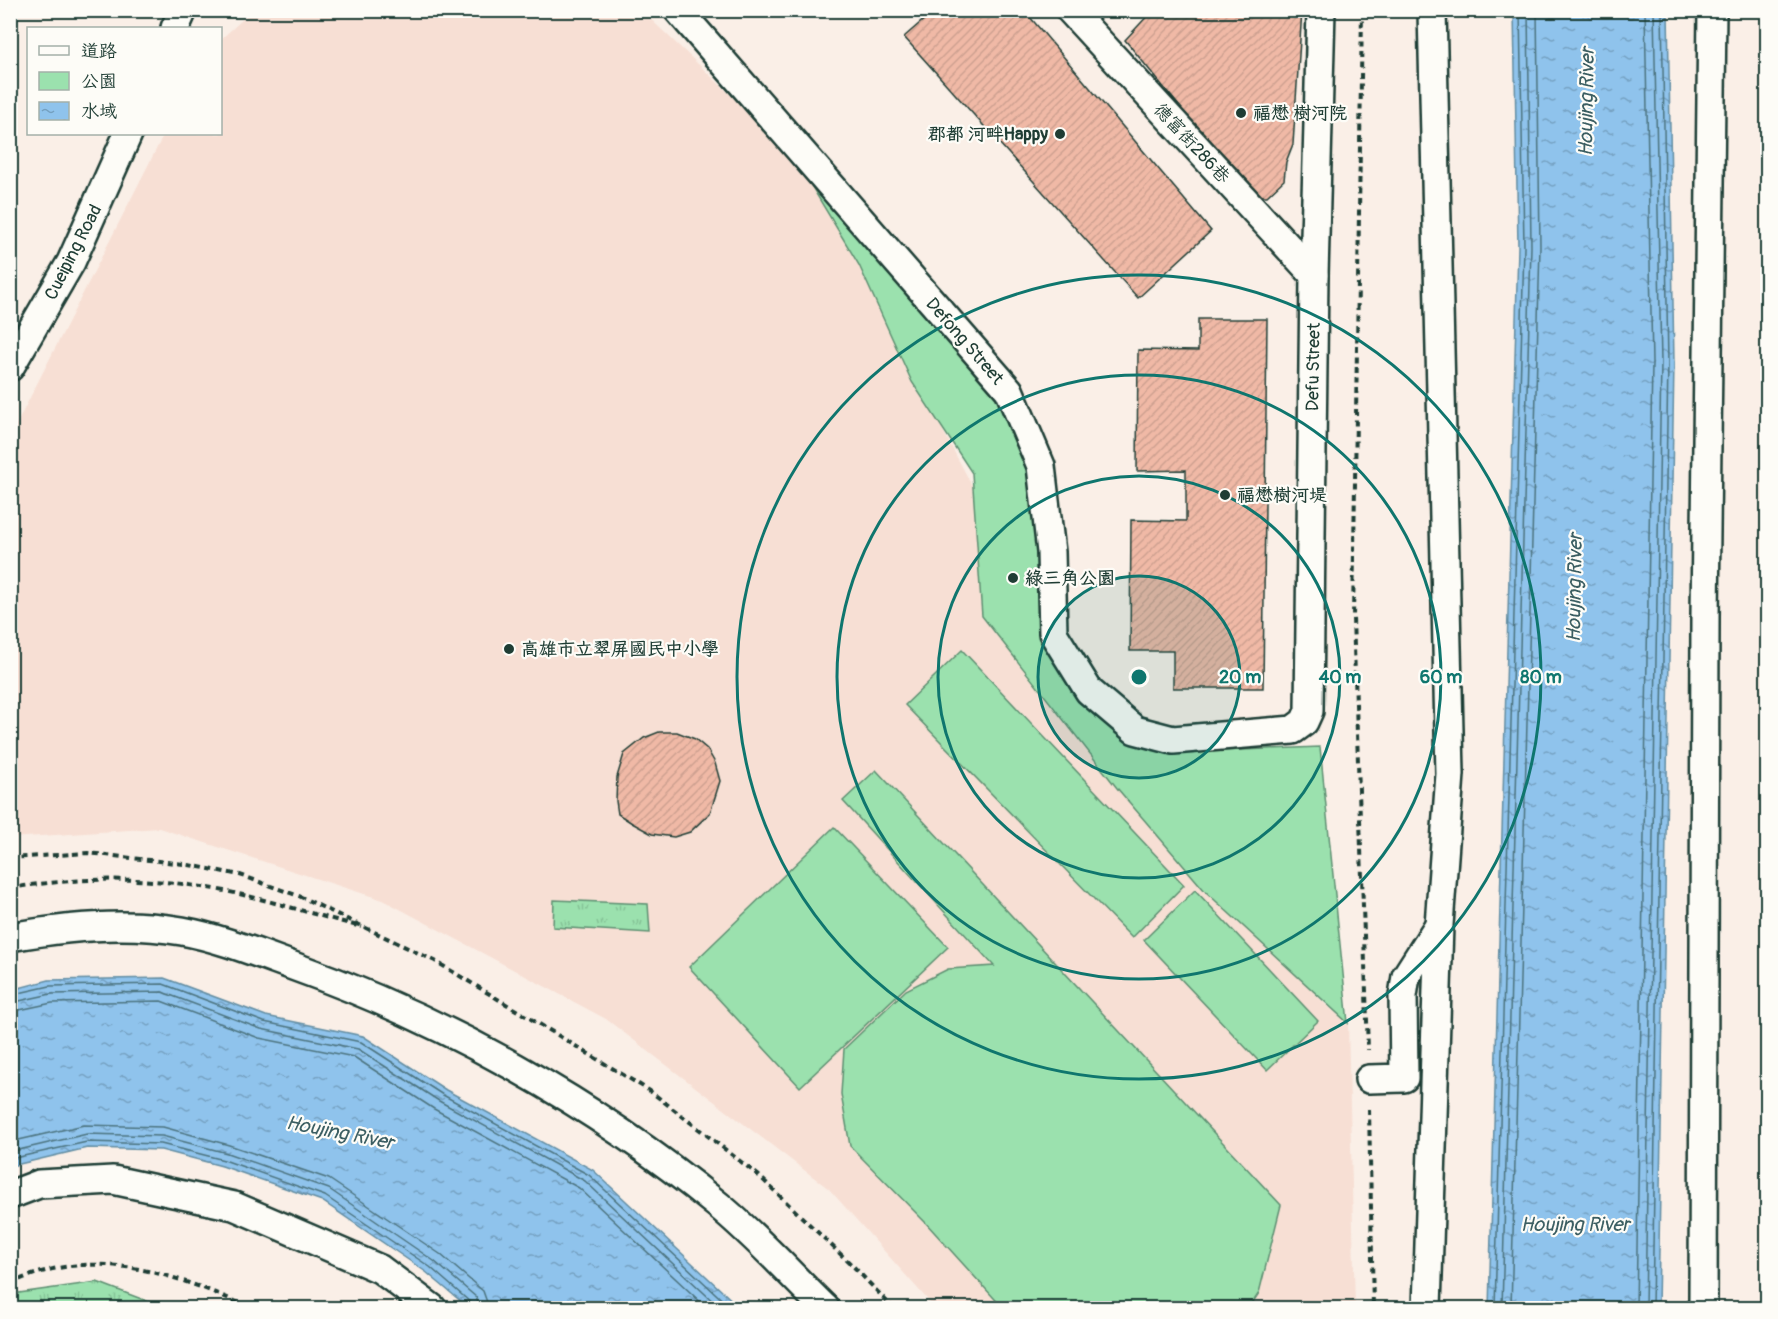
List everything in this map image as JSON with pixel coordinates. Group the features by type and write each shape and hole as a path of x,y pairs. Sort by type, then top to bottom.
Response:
{"street":[{"path":"175,27 183,10"},
{"name":"Defong Street","path":"678,10 1009,390 1041,465 1051,552 1053,633 1089,691 1135,730 1173,740 1293,730 1304,722"},
{"name":"德富街286巷","path":"1070,10 1314,275"},
{"name":"Defu Street","path":"1304,722 1309,711 1314,275 1321,10"},
{"path":"1427,1308 1439,925 1450,774 1432,10"},
{"path":"1703,1308 1705,628 1712,10"},
{"name":"Cueiping Road","path":"10,367 71,262 128,135"},
{"path":"1369,1079 1404,1078 1403,996 1406,976 1439,925"},
{"path":"10,937 105,926 180,931 214,939 337,981 459,1036 588,1112 657,1157 720,1206 825,1308"},
{"path":"10,1196 39,1184 113,1180 234,1206 380,1269 432,1308"}],"path":[{"path":"1362,10 1353,618 1369,1079 1373,1308"},
{"path":"10,888 43,883 120,879 203,887 375,930"},
{"path":"10,1284 69,1267 116,1265 161,1272 250,1308"}],"shaded area":[{"name":"高雄市立翠屏國民中小學","path":"252,11 642,11 791,152 859,265 912,382 933,412 974,489 982,616 1117,788 1325,1004 1348,1023 1355,1308 935,1308 829,1189 606,1019 383,900 159,828 11,838 11,435 163,135 222,135 222,38"}],"green space":[{"name":"綠三角公園","path":"791,152 1009,390 1035,470 1049,642 1125,738 1166,753 1320,747 1348,1023 1205,891 1117,788 982,616 972,473 912,382 859,265"},
{"path":"962,650 1184,885 1132,938 905,705"},
{"path":"876,770 1281,1205 1259,1293 1249,1308 1003,1308 925,1222 850,1146 841,1094 844,1049 906,990 948,969 994,966 843,801"},
{"path":"834,827 948,947 800,1087 689,967"},
{"path":"1195,890 1318,1021 1267,1070 1144,940"},
{"path":"554,900 648,904 650,933 553,927"},
{"path":"97,1282 165,1308 11,1308 11,1300 19,1293"}],"water":[{"name":"Houjing River","path":"1514,11 1668,11 1674,363 1658,1308 1489,1308 1518,247"},
{"name":"Houjing River","path":"164,978 266,1016 363,1036 446,1090 593,1170 740,1308 469,1308 426,1272 322,1201 222,1166 161,1150 87,1148 11,1166 11,990 49,980"}],"building":[{"name":"郡都 河畔Happy","path":"935,10 1024,10 1211,231 1138,298 904,37"},
{"name":"福懋 樹河院","path":"1153,10 1302,10 1293,144 1286,162 1284,180 1267,196 1256,196 1239,179 1125,40"},
{"name":"福懋樹河堤","path":"1198,319 1267,319 1263,688 1173,688 1173,651 1130,651 1131,520 1186,521 1186,470 1137,471 1138,350 1198,351"},
{"path":"659,732 677,732 695,739 707,749 715,763 720,781 710,813 690,832 674,837 652,834 632,823 618,814 616,801 617,777 624,754 644,738"}],"place":[{"name":"福懋 樹河院","path":"1241,113"},
{"name":"郡都 河畔Happy","path":"1060,134"},
{"name":"福懋樹河堤","path":"1225,495"},
{"name":"綠三角公園","path":"1013,578"},
{"name":"高雄市立翠屏國民中小學","path":"509,649"}]}
